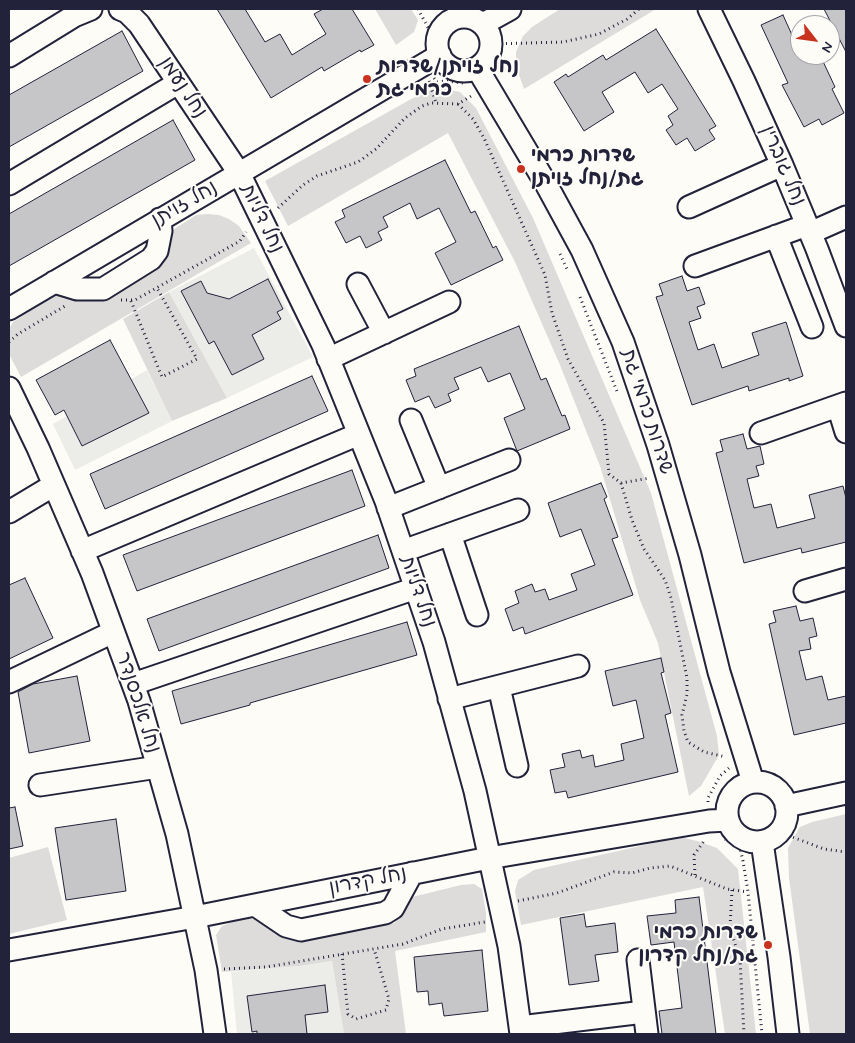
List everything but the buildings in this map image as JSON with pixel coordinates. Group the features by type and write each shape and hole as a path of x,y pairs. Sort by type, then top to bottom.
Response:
{"street":[{"path":"9,56 74,16 91,9"},
{"name":"נחל נעמן","path":"120,9 139,24 239,173"},
{"path":"487,34 510,9"},
{"name":"נחל גוברין","path":"709,9 782,165 846,326"},
{"path":"449,14 478,20 487,34 487,58 477,68 463,71 456,70 444,61 437,49 438,35 449,14"},
{"name":"נחל זויתן","path":"9,308 440,55"},
{"name":"שדרות כרמי גת","path":"477,68 573,233 623,342 660,453 690,554 719,672 753,782"},
{"path":"9,184 178,83"},
{"path":"689,207 782,165"},
{"name":"נחל דליות","path":"239,173 328,359 388,508 434,642 475,791 490,858 509,946 521,1031"},
{"path":"695,266 776,236 846,218"},
{"path":"54,282 77,289 103,288 151,259 157,251 161,231 160,219"},
{"path":"776,236 812,326"},
{"path":"358,284 384,333"},
{"path":"328,359 449,302"},
{"name":"נחל אלכסנדר","path":"9,388 82,551 133,684 177,834 206,970 215,1034"},
{"path":"761,433 842,405 846,432"},
{"path":"411,420 438,488"},
{"path":"82,551 359,434"},
{"path":"388,508 509,460"},
{"path":"9,512 54,485"},
{"path":"403,550 518,510"},
{"path":"450,534 477,615"},
{"path":"805,591 846,580"},
{"path":"133,684 416,588"},
{"path":"9,682 113,632"},
{"path":"450,699 578,666"},
{"path":"499,687 517,766"},
{"path":"40,785 158,767"},
{"path":"753,782 762,782 778,790 786,806 787,815 784,824 770,837 745,840 731,828 728,820 728,803 732,795 745,784 753,782"},
{"path":"786,806 846,793"},
{"name":"נחל קדרון","path":"9,950 195,917 490,858 709,821 728,820"},
{"path":"770,837 779,957 788,1034"},
{"path":"255,905 286,926 301,930 385,914 393,908 412,873"},
{"path":"638,960 647,1034"},
{"path":"521,1031 564,1028 644,1012"}],"path":[{"path":"487,34 563,42 599,34 627,19 639,9"},
{"path":"114,300 131,301 240,241 260,218 303,185 317,176 358,162 376,149 405,118 422,106 431,103 458,104 488,86"},
{"path":"458,104 473,118 484,138 545,274 552,313 568,359 604,423 609,474 621,483 632,520 644,549 664,580 671,598 687,678 687,694 682,715 684,731 688,742 704,752 726,757 724,747"},
{"path":"558,250 570,274"},
{"path":"131,301 162,377 197,358 156,288"},
{"path":"577,290 620,397"},
{"path":"9,342 18,334 72,302"},
{"path":"648,469 655,486"},
{"path":"621,483 652,478"},
{"path":"695,875 694,855 708,835"},
{"path":"770,837 846,852"},
{"path":"206,970 266,967 403,944 442,929 502,912 614,872 632,873 670,866 732,890 748,892 762,1034"},
{"path":"732,890 730,928 740,959 744,1034"},
{"path":"342,954 348,1014 356,1019 386,1010 389,999 374,949"}],"shaded area":[{"path":"375,9 411,9 418,20 414,32 396,45"},
{"path":"560,9 656,9 524,89 516,66 516,52 523,36 532,27"},
{"path":"438,87 460,92 476,108 533,218 651,493 717,736 719,755 701,786 689,796 658,643 640,600 600,466 560,365 515,262 448,133 288,226 265,181 413,98"},
{"path":"196,215 219,215 229,219 239,226 251,243 21,377 9,354 9,329 13,322 56,294 106,296 156,269 165,235"},
{"path":"254,248 313,357 227,398 169,292"},
{"path":"169,292 227,398 172,421 123,319"},
{"path":"147,370 172,421 75,470 53,424"},
{"path":"846,814 846,1034 810,1034 789,878 788,848 800,827 812,822"},
{"path":"680,837 717,848 738,869 756,1034 725,1034 703,887 521,925 515,891 518,880 534,870"},
{"path":"48,847 67,920 9,934 9,858"},
{"path":"474,884 482,889 486,913 486,932 395,951 406,1034 344,1034 332,961 300,966 222,972 216,935 222,926 240,919 256,919 292,940 395,923 404,899 461,885"},
{"path":"332,961 344,1034 237,1034 231,972 300,966"}],"place":[{"name":"נחל זויתן/שדרות כרמי גת","path":"367,79"},
{"name":"שדרות כרמי גת/נחל זויתן","path":"521,169"},
{"name":"שדרות כרמי גת/נחל קדרון","path":"768,945"}]}
